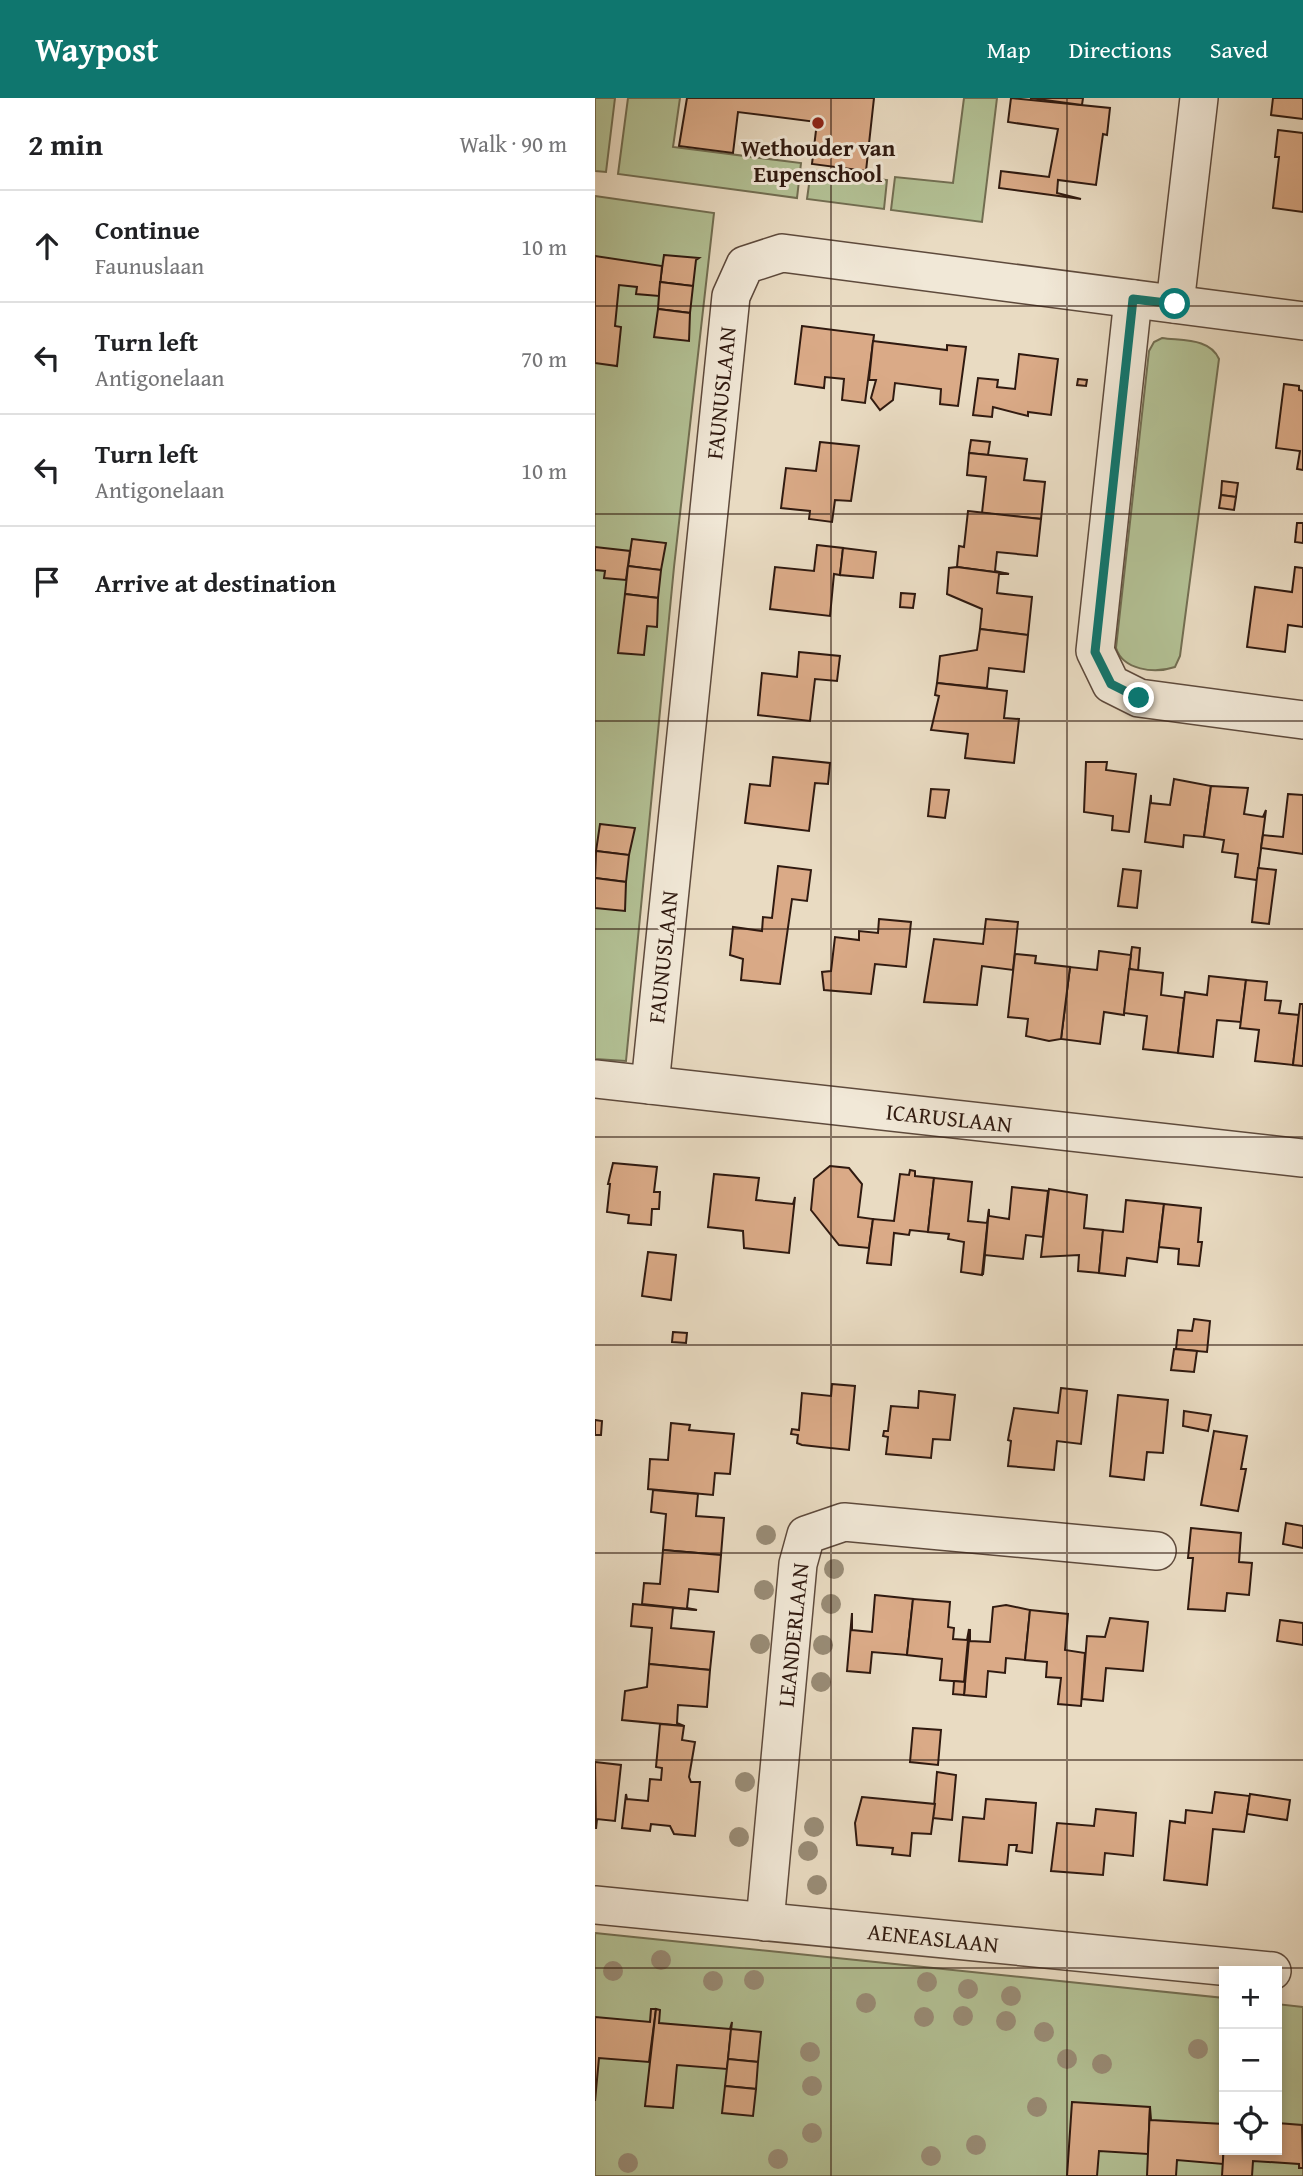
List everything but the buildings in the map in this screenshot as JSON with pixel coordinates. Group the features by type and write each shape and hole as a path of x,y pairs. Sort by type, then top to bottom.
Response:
{"street":[{"path":"1175,304 1199,98"},
{"name":"FAUNUSLAAN","path":"650,1085 731,296 745,265 782,253 1303,321"},
{"path":"1133,299 1095,652 1111,684 1139,698 1303,719"},
{"name":"ICARUSLAAN","path":"595,1079 1303,1158"},
{"name":"LEANDERLAAN","path":"765,1922 798,1564 806,1535 844,1521 1157,1551"},
{"name":"AENEASLAAN","path":"595,1905 1222,1966"},
{"name":"AENEASLAAN","path":"1282,1972 1303,1974"}],"green space":[{"path":"595,98 615,98 606,172 595,171"},
{"path":"628,98 680,98 673,147 801,163 797,198 618,174"},
{"path":"964,98 997,98 982,222 891,210 895,177 953,183"},
{"path":"811,170 887,180 884,209 807,199"},
{"path":"595,196 714,213 674,567 626,1061 595,1059"},
{"path":"1162,338 1203,344 1215,352 1219,359 1180,656 1175,667 1149,670 1132,666 1116,648 1149,351 1154,342"},
{"path":"595,1933 1219,1997 1219,2155 1282,2155 1282,2005 1303,2007 1303,2176 595,2176"}],"place":[{"name":"Wethouder van Eupenschool","path":"818,123"}],"route":[{"path":"1139,698 1111,684 1095,652 1133,299 1175,304"}]}
